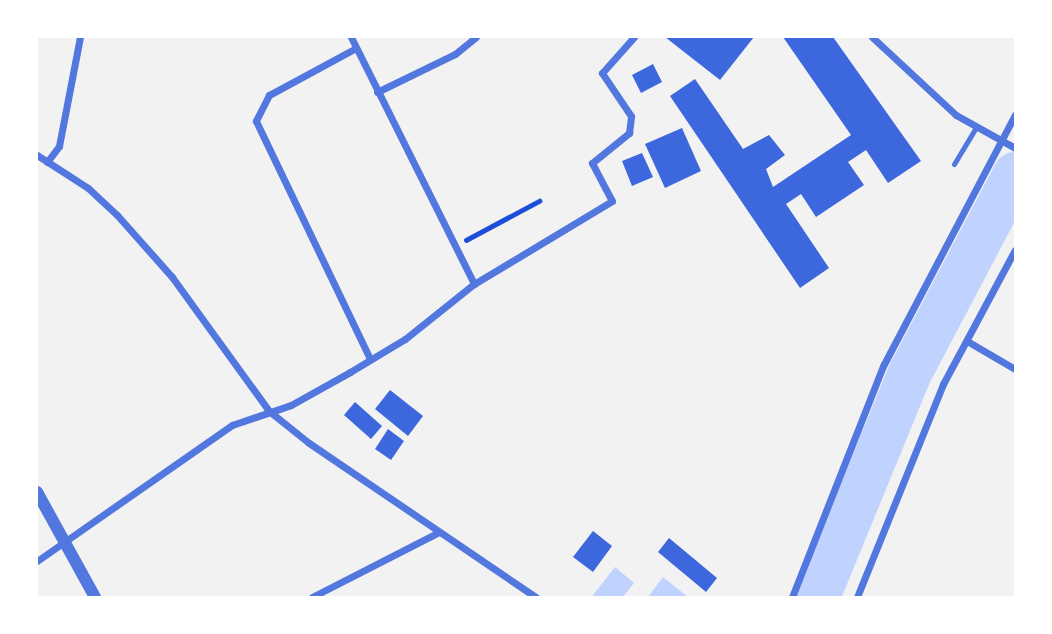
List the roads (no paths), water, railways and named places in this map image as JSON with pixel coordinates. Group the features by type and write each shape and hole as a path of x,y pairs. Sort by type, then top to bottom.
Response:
{"street":[{"path":"47,162 59,146 80,37"},
{"path":"351,37 453,247 474,284"},
{"path":"377,92 455,54 476,37"},
{"path":"37,561 232,425 291,405 405,339 474,284 612,201 592,163 629,133 631,116 602,73 634,37"},
{"path":"872,37 975,129 1015,148"},
{"path":"356,48 269,95 256,121 370,359"},
{"path":"792,597 883,366 1004,142 1015,115"},
{"path":"37,155 88,188 135,236 172,277 269,411 439,532 536,597"},
{"path":"857,597 943,384 1015,250"},
{"path":"967,341 1015,369"},
{"path":"37,492 95,597"},
{"path":"312,597 439,532"},
{"path":"331,587 336,597"}],"lane":[{"path":"954,164 975,129"}],"water":[{"path":"615,567 634,583 623,597 593,595"},
{"path":"663,577 688,597 648,597"}],"waterway":[{"path":"818,597 910,373 1015,174"}]}
